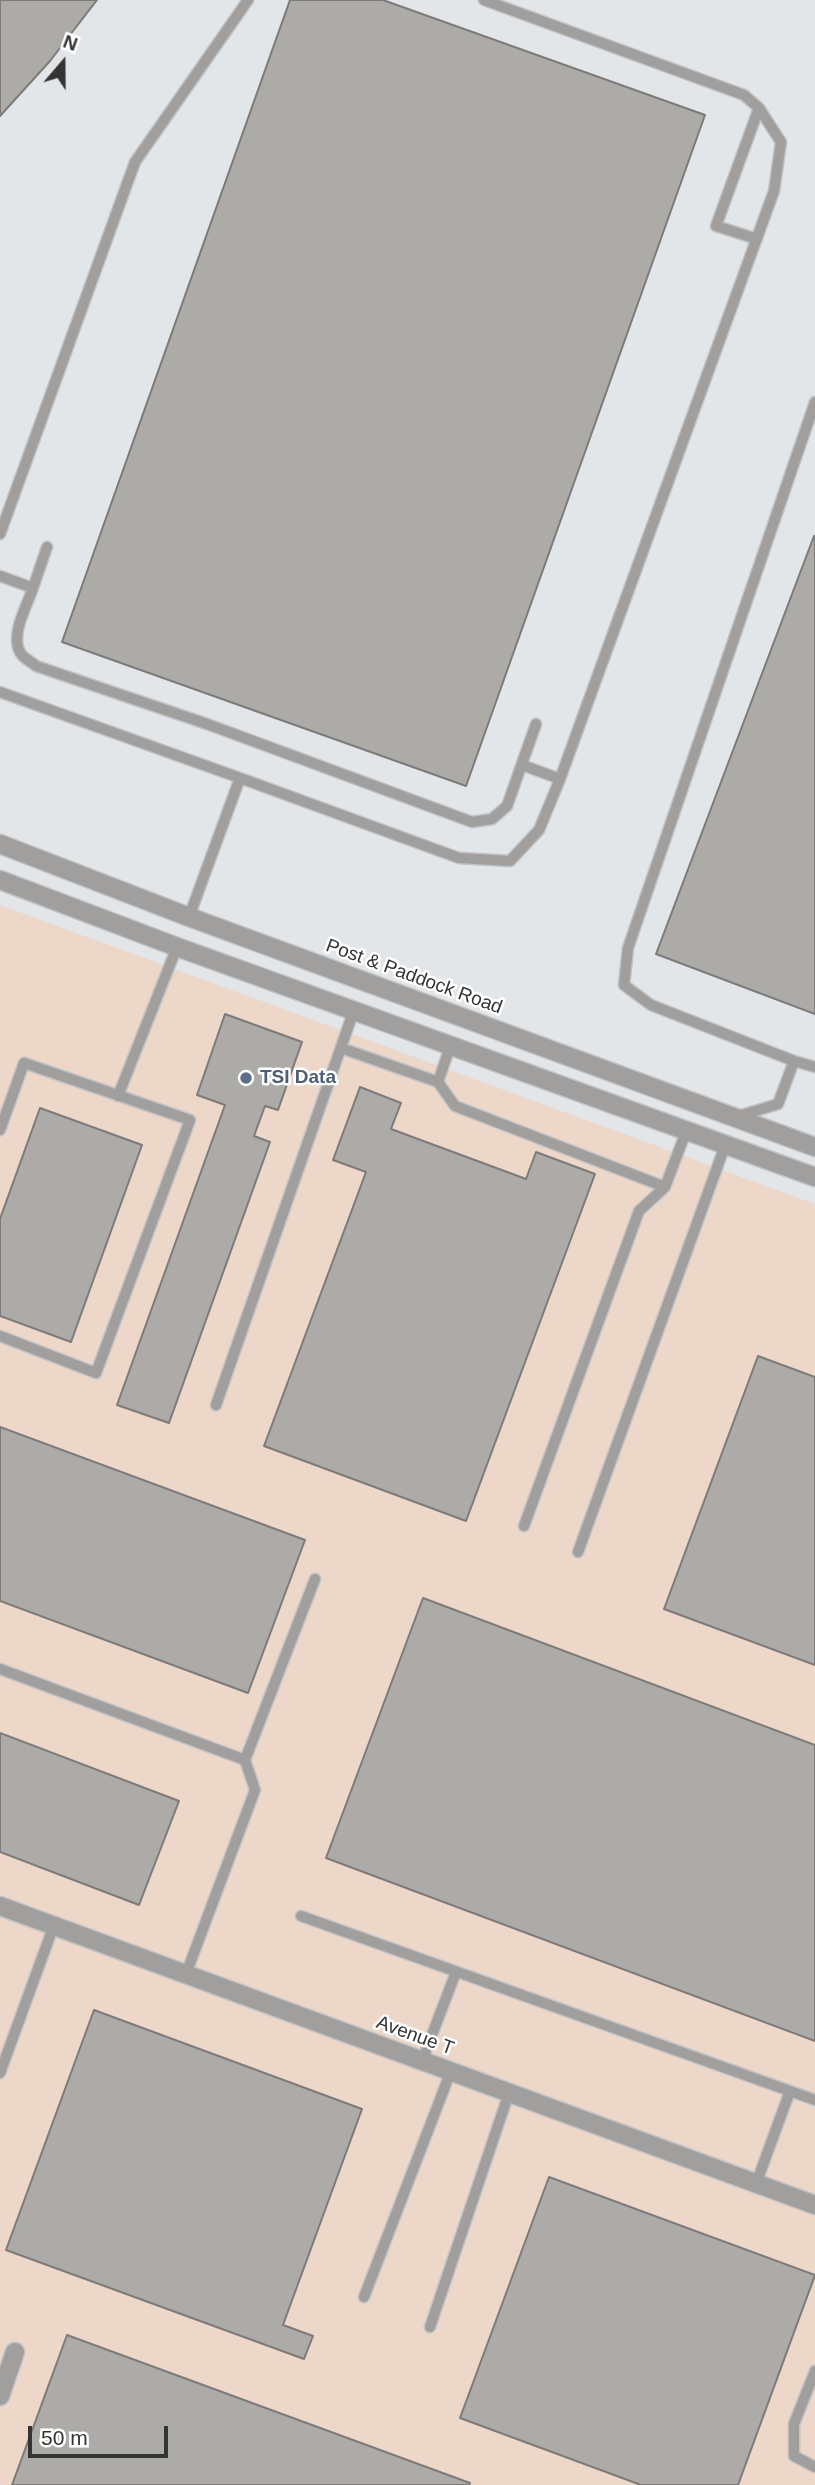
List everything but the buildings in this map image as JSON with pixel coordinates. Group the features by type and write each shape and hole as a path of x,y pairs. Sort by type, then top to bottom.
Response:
{"street":[{"name":"Post & Paddock Road","path":"0,844 189,917 815,1147"},
{"path":"0,880 177,947 815,1177"},
{"path":"177,947 189,917"},
{"path":"726,1143 735,1118"},
{"name":"Avenue T","path":"0,1906 815,2205"},
{"path":"0,2396 15,2352"}],"lane":[{"path":"0,534 4,513 135,162 248,0"},
{"path":"0,692 459,858 510,861 539,830 560,779 774,191 781,142 759,108 744,95 484,0"},
{"path":"757,239 716,226 759,108"},
{"path":"815,402 628,948 624,985 651,1005 815,1067"},
{"path":"47,547 18,631 17,646 22,656 36,666 207,723 472,822 492,819 507,806 536,724"},
{"path":"0,576 33,588"},
{"path":"522,765 560,779"},
{"path":"189,917 240,778"},
{"path":"118,1096 177,947"},
{"path":"216,1405 354,1010"},
{"path":"438,1082 451,1044"},
{"path":"341,1048 438,1082 455,1106 666,1187"},
{"path":"735,1118 778,1104 794,1061"},
{"path":"0,1130 24,1063 190,1121 96,1373 0,1336"},
{"path":"524,1527 639,1211 666,1187 687,1129"},
{"path":"578,1552 726,1143"},
{"path":"186,1974 255,1790 245,1760 315,1579"},
{"path":"0,1669 245,1760"},
{"path":"301,1916 815,2100"},
{"path":"0,2073 54,1926"},
{"path":"422,2061 456,1972"},
{"path":"364,2297 451,2071"},
{"path":"756,2184 790,2091"},
{"path":"430,2327 509,2093"},
{"path":"815,2371 794,2424 794,2456 815,2467"}],"shaded area":[{"path":"0,905 815,1204 815,2485 0,2485"}],"place":[{"name":"TSI Data","path":"246,1078"}]}
